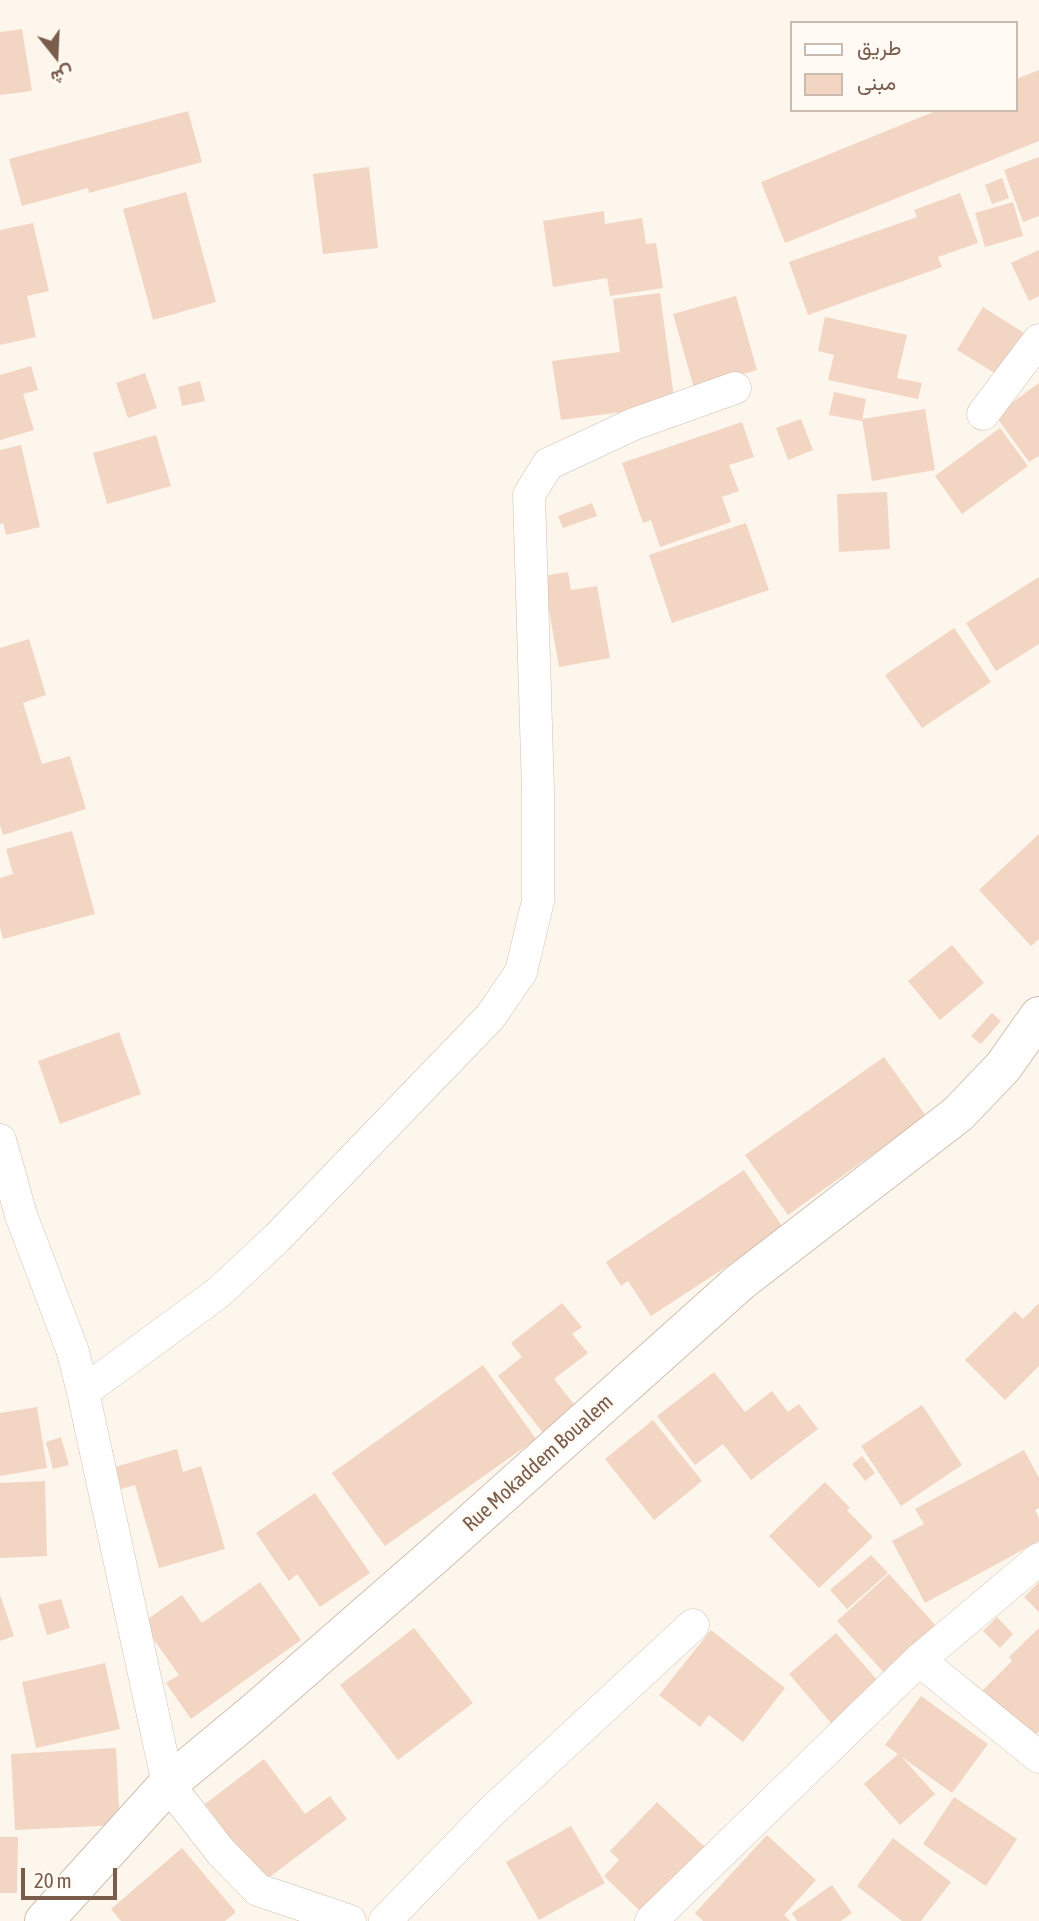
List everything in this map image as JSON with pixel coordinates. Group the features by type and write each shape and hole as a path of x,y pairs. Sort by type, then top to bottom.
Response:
{"street":[{"path":"983,414 1039,340"},
{"path":"83,1392 218,1293 277,1238 491,1017 521,972 537,901 538,792 529,495 548,464 634,424 734,388"},
{"name":"Rue Mokaddem Boualem","path":"44,1921 168,1784 426,1563 740,1282 958,1114 1003,1067 1039,1016"},
{"path":"0,1140 21,1215 73,1352 168,1784 221,1852 257,1890 350,1921"},
{"path":"651,1921 919,1660 1039,1559"},
{"path":"384,1921 493,1810 693,1625"},
{"path":"919,1660 1039,1757"}],"building":[{"path":"22,29 32,91 0,95 0,32"},
{"path":"1039,70 1039,141 785,243 761,182 933,112 1018,112 1018,78"},
{"path":"188,111 202,162 89,193 88,188 22,206 9,159"},
{"path":"1039,157 1039,216 1023,222 1004,170"},
{"path":"369,167 378,248 323,254 313,174"},
{"path":"1002,178 1009,198 992,204 985,185"},
{"path":"186,192 216,302 153,320 123,209"},
{"path":"960,193 978,243 938,257 942,267 808,315 789,262 917,217 914,210"},
{"path":"1013,202 1023,236 985,247 975,213"},
{"path":"604,211 605,224 642,218 646,244 656,243 663,288 610,296 607,278 553,287 543,221"},
{"path":"33,223 49,291 27,296 36,337 0,345 0,230"},
{"path":"1039,250 1039,296 1029,301 1011,263"},
{"path":"660,293 675,405 561,420 552,361 620,352 613,299"},
{"path":"736,296 757,370 694,388 673,314"},
{"path":"983,307 1024,333 998,375 957,350"},
{"path":"825,317 907,335 897,378 922,383 918,399 828,380 834,355 818,351"},
{"path":"31,366 38,390 23,394 34,430 0,440 0,375"},
{"path":"145,373 157,408 128,418 116,383"},
{"path":"200,381 205,401 182,406 178,387"},
{"path":"1039,383 1039,456 1029,462 995,415"},
{"path":"834,392 866,399 862,421 829,415"},
{"path":"925,409 935,470 872,481 862,419"},
{"path":"801,419 813,450 788,460 776,428"},
{"path":"742,422 754,457 729,465 739,491 722,497 731,522 660,547 651,520 643,523 622,463"},
{"path":"1000,428 1028,466 962,514 935,476"},
{"path":"156,435 171,486 107,504 93,453"},
{"path":"21,445 40,527 6,535 3,523 0,524 0,450"},
{"path":"887,492 890,549 839,552 837,494"},
{"path":"592,503 597,516 563,528 558,516"},
{"path":"746,523 769,590 672,623 649,555"},
{"path":"568,572 571,590 597,586 610,658 559,667 543,576"},
{"path":"1039,577 1039,644 996,671 966,623"},
{"path":"954,628 991,682 922,728 885,675"},
{"path":"29,639 46,695 23,703 42,764 70,756 86,809 3,835 0,825 0,648"},
{"path":"72,831 95,914 3,939 0,928 0,878 13,874 6,849"},
{"path":"1039,834 1039,939 1031,946 979,890"},
{"path":"952,945 984,983 940,1020 908,981"},
{"path":"992,1013 1001,1021 981,1044 971,1036"},
{"path":"119,1032 141,1094 60,1124 38,1061"},
{"path":"884,1057 926,1116 788,1215 745,1155"},
{"path":"744,1170 784,1229 651,1316 628,1281 621,1286 606,1262"},
{"path":"562,1303 582,1327 572,1334 588,1353 554,1379 577,1408 544,1434 498,1376 522,1357 511,1343"},
{"path":"1039,1303 1039,1366 1005,1400 965,1360 1015,1311 1023,1319"},
{"path":"483,1365 536,1439 385,1546 332,1473"},
{"path":"714,1372 745,1412 772,1391 788,1412 799,1404 818,1429 751,1480 723,1444 695,1465 657,1416"},
{"path":"922,1405 962,1465 901,1506 861,1446"},
{"path":"37,1407 47,1468 0,1476 0,1413"},
{"path":"653,1420 702,1481 654,1520 605,1459"},
{"path":"61,1437 69,1465 53,1469 46,1442"},
{"path":"177,1449 183,1472 201,1466 225,1549 159,1568 135,1485 121,1489 115,1467"},
{"path":"1024,1450 1039,1478 1039,1508 1035,1510 1039,1518 1039,1541 925,1603 892,1541 924,1524 915,1509"},
{"path":"862,1456 875,1473 865,1481 852,1464"},
{"path":"45,1481 47,1556 0,1558 0,1483"},
{"path":"825,1482 873,1537 819,1588 769,1536"},
{"path":"315,1493 370,1573 320,1607 297,1574 289,1581 256,1533"},
{"path":"871,1555 888,1573 847,1609 830,1590"},
{"path":"889,1574 939,1629 887,1676 837,1621"},
{"path":"260,1582 301,1640 191,1719 166,1683 179,1675 142,1623 182,1595 202,1623"},
{"path":"1039,1582 1039,1612 1024,1597"},
{"path":"0,1595 14,1636 0,1641"},
{"path":"61,1599 70,1628 47,1635 38,1605"},
{"path":"997,1617 1013,1634 1000,1648 983,1631"},
{"path":"414,1628 473,1703 398,1760 340,1685"},
{"path":"1039,1628 1039,1731 1029,1741 981,1692 1012,1661 1009,1657"},
{"path":"711,1630 785,1688 743,1742 709,1715 700,1727 659,1695"},
{"path":"836,1633 885,1689 837,1730 789,1674"},
{"path":"105,1663 120,1729 36,1748 22,1682"},
{"path":"921,1696 988,1744 952,1793 902,1757 935,1794 900,1825 864,1784 898,1754 885,1745"},
{"path":"116,1748 120,1825 15,1830 11,1754"},
{"path":"264,1759 305,1814 330,1796 347,1819 263,1882 205,1804"},
{"path":"954,1797 1017,1839 986,1886 923,1844"},
{"path":"657,1802 708,1850 645,1916 604,1876 619,1860 610,1851"},
{"path":"571,1826 605,1883 539,1920 506,1862"},
{"path":"767,1835 816,1880 784,1915 790,1921 703,1921 695,1913"},
{"path":"0,1837 18,1837 17,1893 0,1893"},
{"path":"893,1838 951,1882 921,1921 902,1921 857,1886"},
{"path":"182,1848 236,1912 225,1921 121,1921 111,1909"},
{"path":"832,1885 852,1913 841,1921 797,1921 792,1913"}]}
